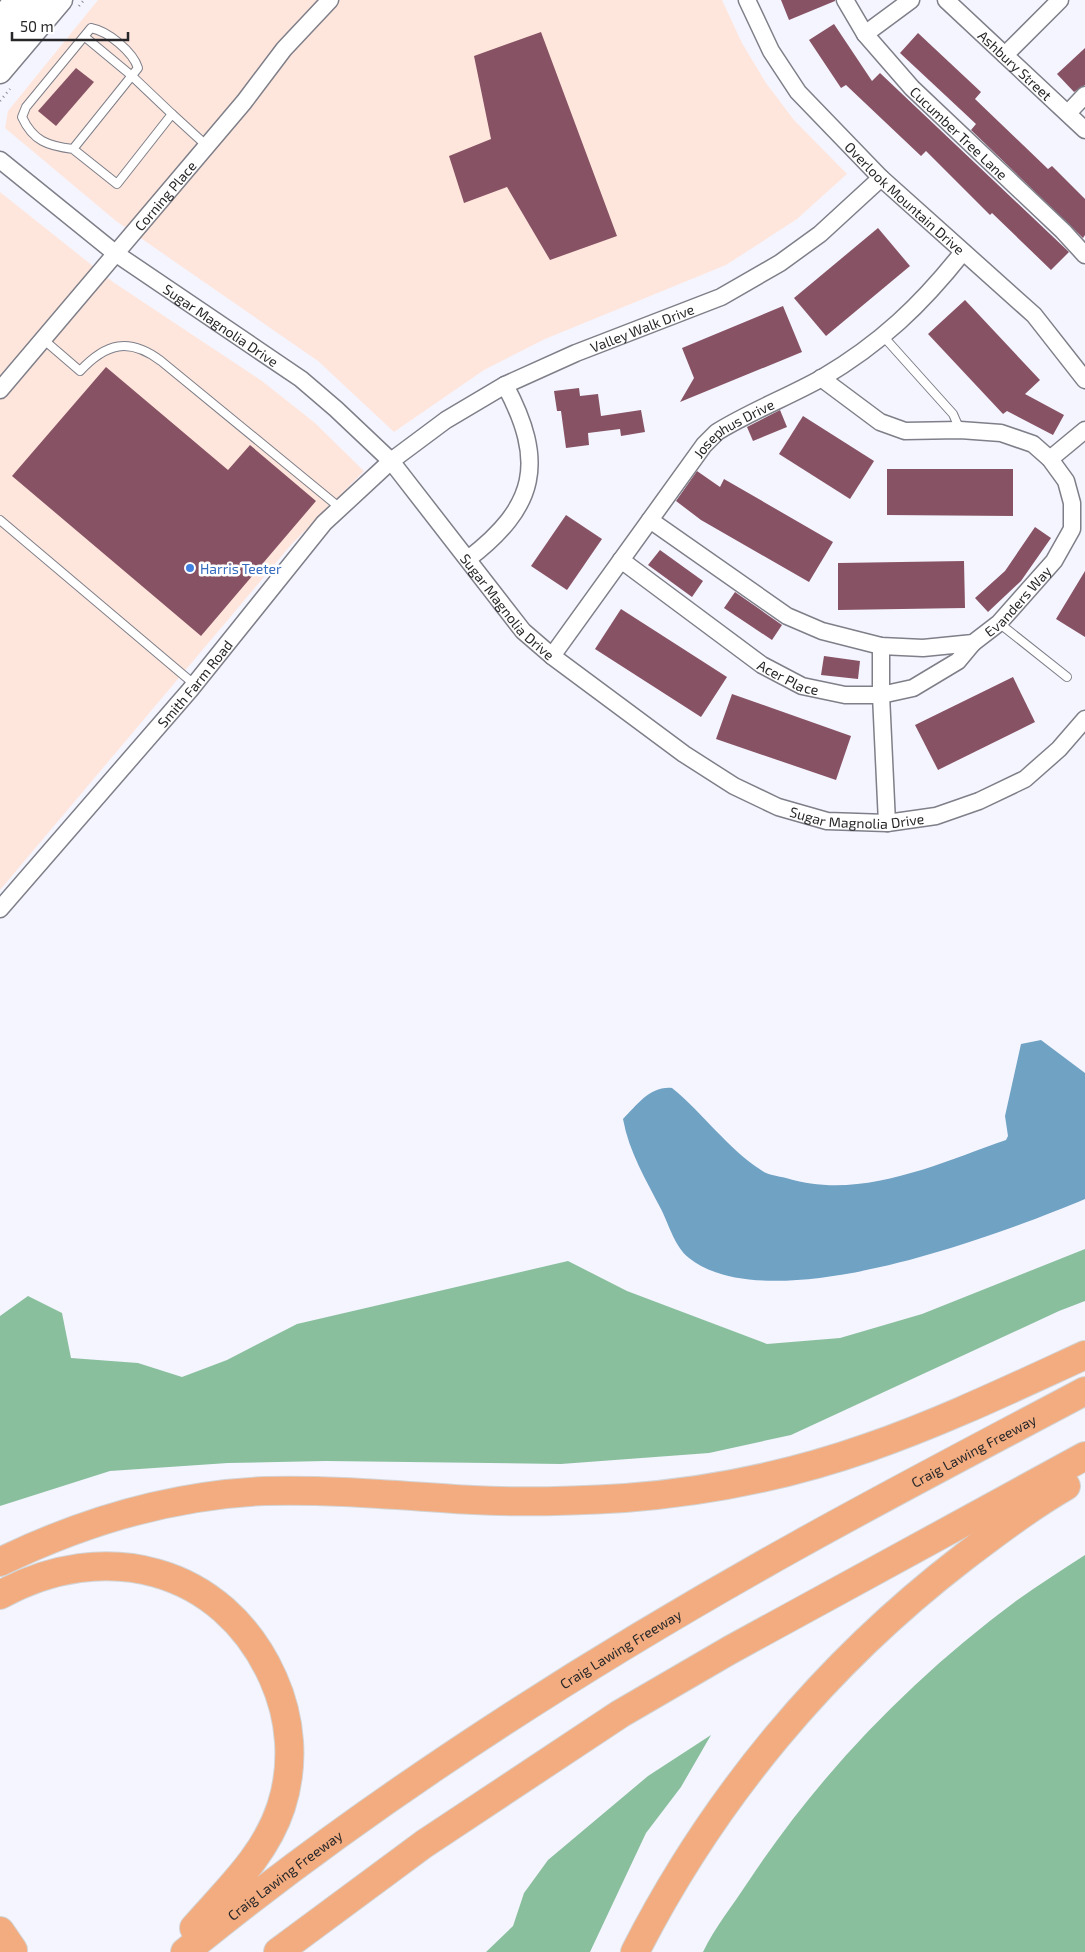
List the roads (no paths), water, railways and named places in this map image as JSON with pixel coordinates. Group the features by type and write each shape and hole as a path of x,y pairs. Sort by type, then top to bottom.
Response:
{"highway":[{"path":"0,1562 38,1544 92,1524 184,1501 227,1495 315,1491 476,1500 571,1501 672,1493 723,1485 777,1474 865,1449 958,1412 1085,1356"},
{"name":"Craig Lawing Freeway","path":"185,1952 342,1832 461,1750 573,1678 798,1545 1085,1391"},
{"path":"278,1952 424,1844 620,1714 739,1645 1085,1456"},
{"path":"635,1952 689,1856 725,1802 771,1742 820,1688 861,1645 931,1582 1038,1502 1085,1475"},
{"path":"0,1595 42,1576 69,1568 117,1566 144,1570 195,1589 222,1608 239,1624 265,1659 286,1711 289,1740 288,1775 282,1806 264,1846 247,1869 172,1952"}],"main road":[{"path":"0,18 16,0"},
{"path":"0,44 36,0"},
{"path":"0,72 60,0"}],"street":[{"name":"Corning Place","path":"0,390 206,146 284,49 330,0"},
{"name":"Overlook Mountain Drive","path":"746,0 771,51 798,92 881,178 1034,315 1085,380"},
{"name":"Cucumber Tree Lane","path":"845,0 865,34 912,88 1063,231 1085,255"},
{"path":"865,34 912,0"},
{"name":"Ashbury Street","path":"946,0 1085,130"},
{"path":"1005,55 1060,0"},
{"path":"1068,113 1085,95"},
{"name":"Sugar Magnolia Drive","path":"0,160 115,253 301,379 391,461 522,631 552,656 684,754 734,786 778,806 827,821 887,823 936,816 979,801 1025,779 1059,749 1085,719"},
{"name":"Valley Walk Drive","path":"391,461 446,420 505,385 576,353 721,297 780,263 820,234 881,178"},
{"name":"Josephus Drive","path":"552,656 704,445 717,432 820,378 864,352 900,324 936,286 964,252"},
{"name":"Evanders Way","path":"650,520 787,616 822,631 881,646 923,648 974,643 999,623 1054,561 1072,529 1072,503 1066,481 1050,459 1033,444 1001,433 960,430 905,431 880,422 820,378"},
{"path":"468,559 496,536 516,513 527,483 529,465 526,435 520,415 505,385"},
{"path":"1050,459 1085,430"},
{"name":"Smith Farm Road","path":"0,909 194,684 324,523 391,461"},
{"name":"Acer Place","path":"621,560 762,665 802,686 845,695 881,695 913,688 958,661 974,643"},
{"path":"881,646 881,695 887,823"}],"lane":[{"path":"73,149 138,68 135,59 100,30 91,28 26,106 22,117 28,129 40,140 52,146 73,149 117,184 172,114"},
{"path":"85,37 132,76 206,146"},
{"path":"883,336 954,414 960,430"},
{"path":"44,340 80,371 94,357 111,347 132,346 144,349 161,360 339,508"},
{"path":"0,520 194,684"},
{"path":"999,623 1067,677"}],"water":[{"path":"1041,1040 1085,1073 1085,1199 998,1232 943,1250 885,1266 827,1277 773,1281 726,1275 689,1258 676,1242 639,1166 629,1143 623,1119 644,1097 657,1090 672,1088 726,1141 763,1172 814,1184 842,1185 898,1177 926,1169 1006,1140 1008,1136 1005,1116 1021,1044"}],"place":[{"name":"Harris Teeter","path":"190,568"}]}
